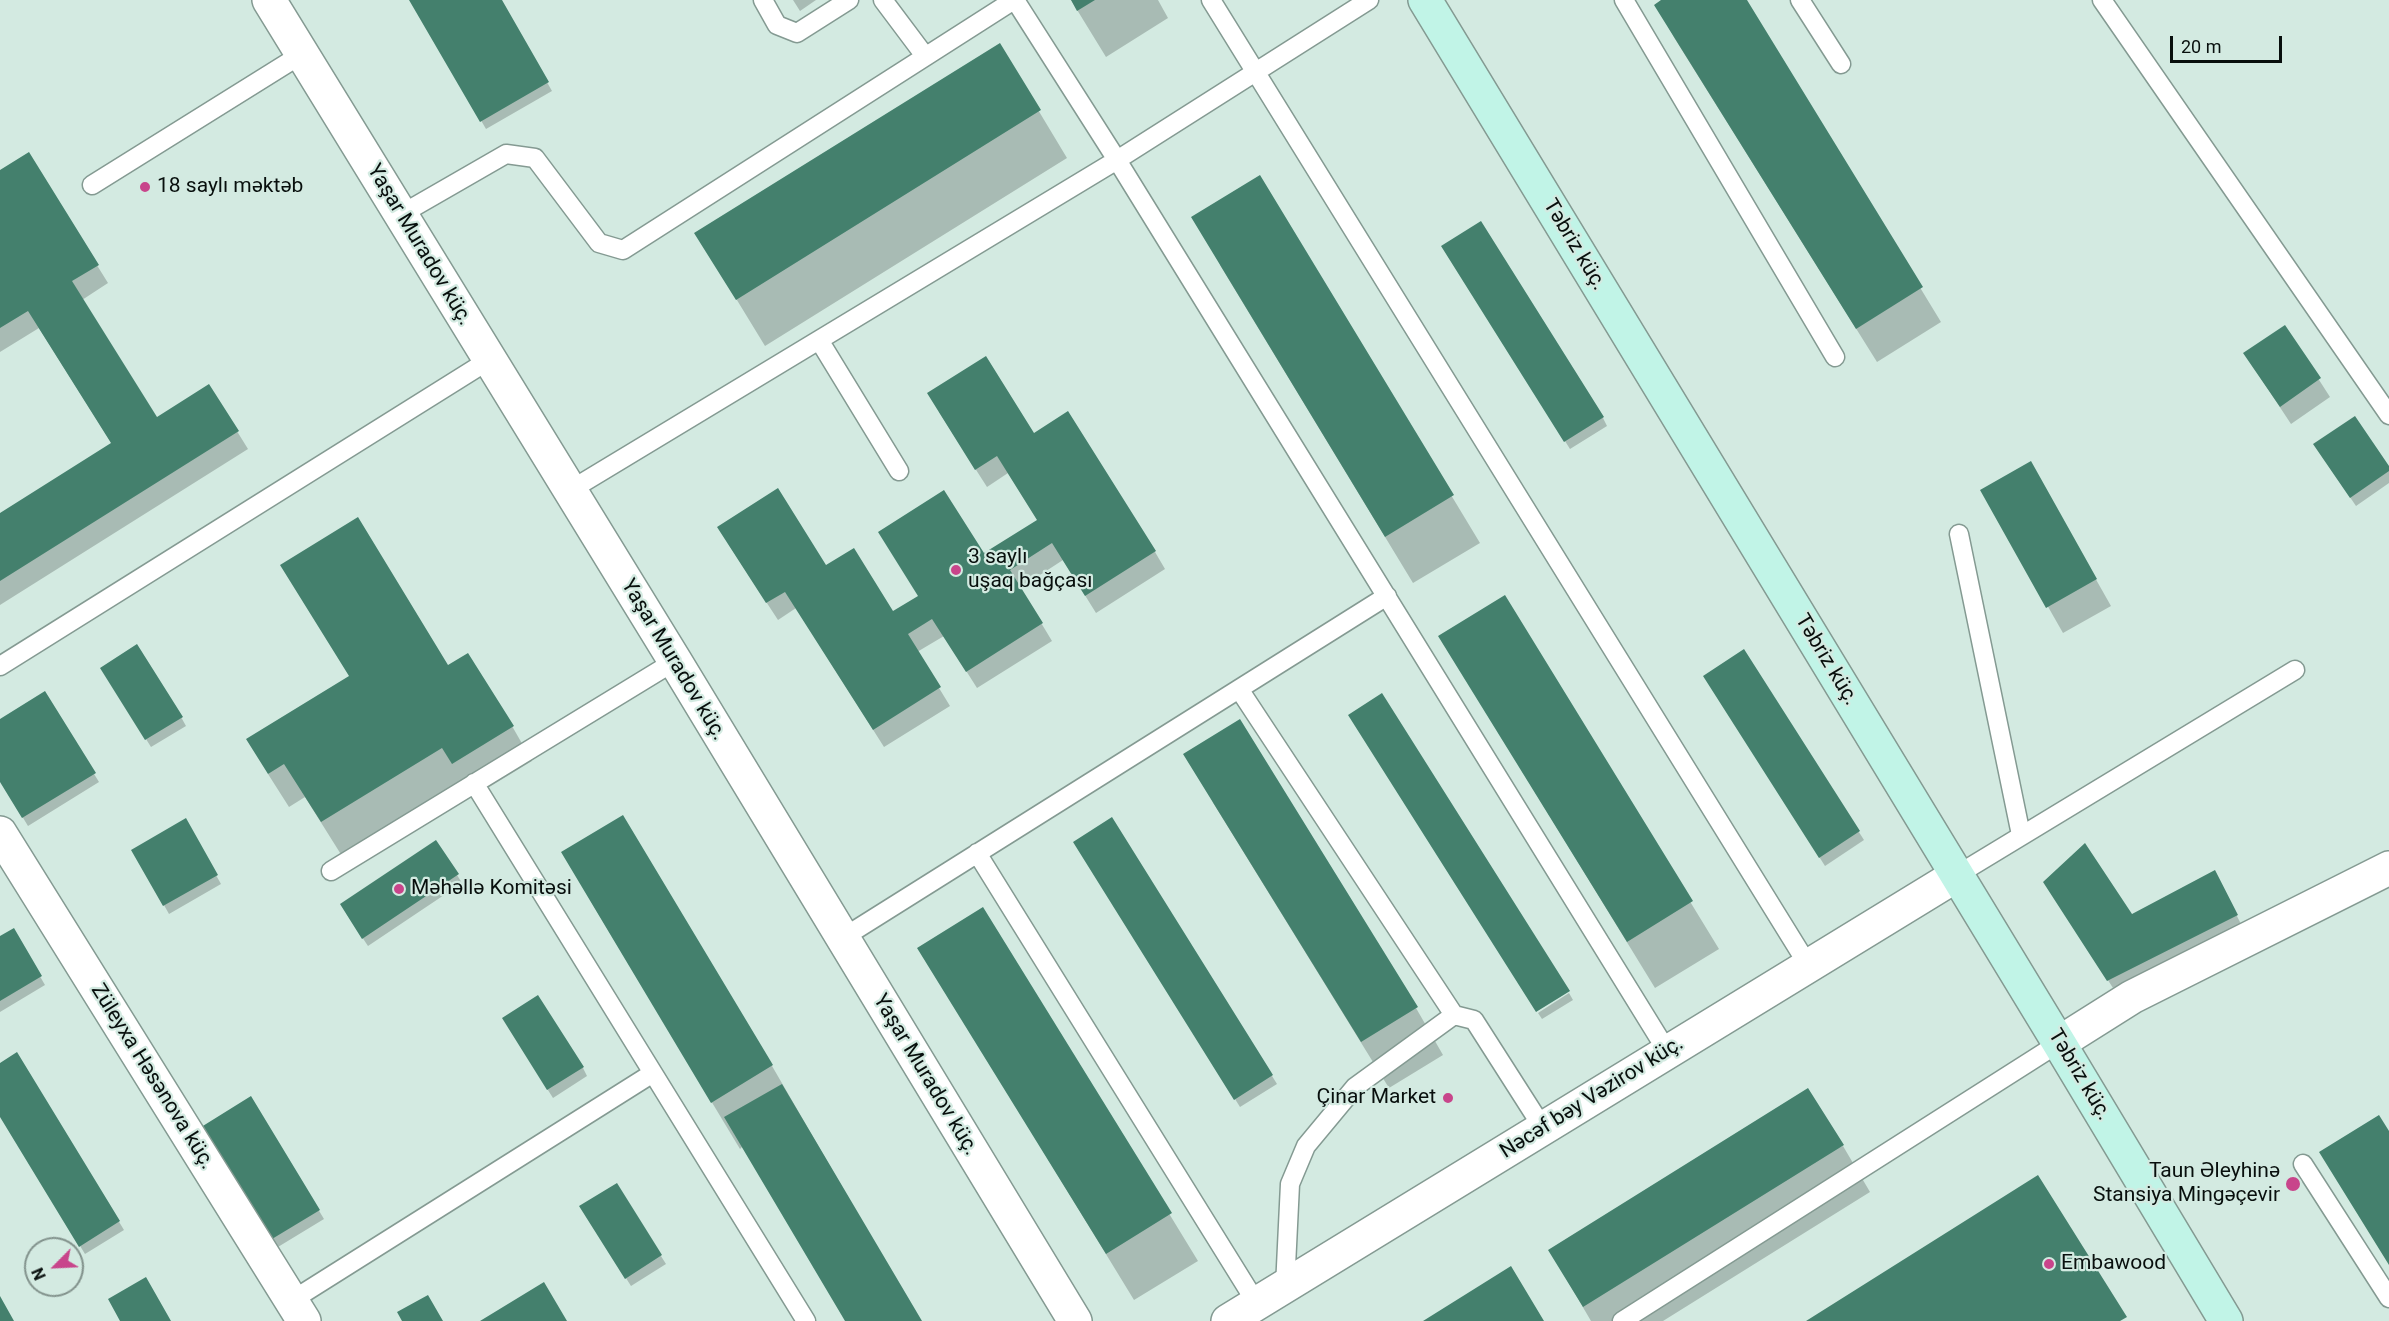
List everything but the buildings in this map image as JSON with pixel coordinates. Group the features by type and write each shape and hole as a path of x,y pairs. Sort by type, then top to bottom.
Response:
{"main road":[{"name":"Təbriz küç.","path":"1425,0 2060,1043 2226,1321"}],"street":[{"name":"Yaşar Muradov küç.","path":"269,0 675,661 1075,1321"},
{"name":"Züleyxa Həsənova küç.","path":"0,833 298,1311"},
{"path":"2060,1043 2132,997 2389,868"},
{"name":"Nəcəf bəy Vəzirov küç.","path":"1228,1321 1957,875"}],"lane":[{"path":"763,0 777,25 797,33 849,0"},
{"path":"883,0 925,56"},
{"path":"400,215 506,154 535,158 600,243 623,250 1014,0 1117,160 1667,1051"},
{"path":"1211,0 1808,965"},
{"path":"569,491 1117,160 1368,0"},
{"path":"1624,0 1835,357"},
{"path":"1800,0 1841,64"},
{"path":"2102,0 2389,415"},
{"path":"92,184 302,54"},
{"path":"819,340 899,471"},
{"path":"0,666 489,360"},
{"path":"1959,534 2021,835"},
{"path":"842,939 1387,596"},
{"path":"331,871 675,661"},
{"path":"1957,875 2295,670"},
{"path":"1239,689 1454,1015 1474,1020 1543,1128"},
{"path":"474,783 806,1321"},
{"path":"977,853 1257,1304"},
{"path":"1285,1287 1290,1184 1306,1146 1354,1087 1454,1015"},
{"path":"1622,1321 2060,1043"},
{"path":"298,1311 653,1073"},
{"path":"2303,1164 2389,1298"}],"place":[{"name":"18 saylı məktəb","path":"145,187"},
{"name":"3 saylı uşaq bağçası","path":"956,570"},
{"name":"Məhəllə Komitəsi","path":"399,889"},
{"name":"Çinar Market","path":"1448,1098"},
{"name":"Taun Əleyhinə Stansiya Mingəçevir","path":"2293,1184"},
{"name":"Embawood","path":"2049,1264"}]}
